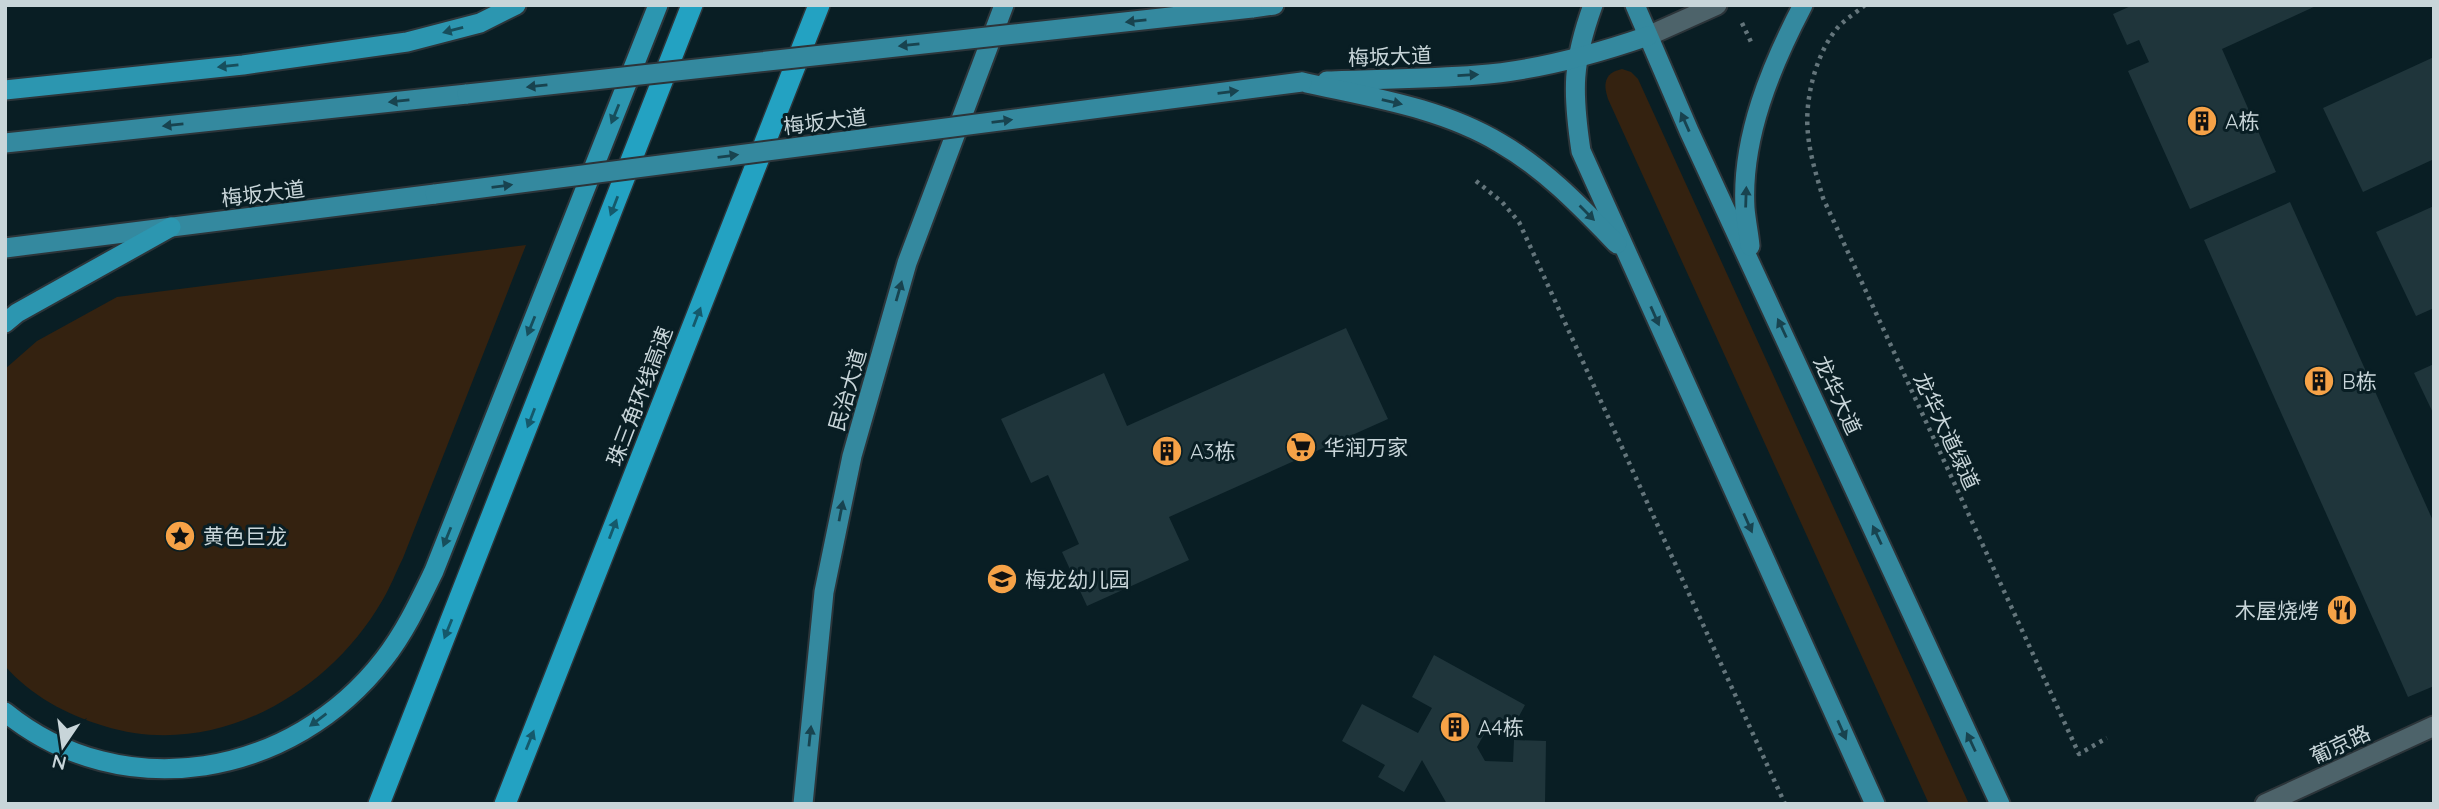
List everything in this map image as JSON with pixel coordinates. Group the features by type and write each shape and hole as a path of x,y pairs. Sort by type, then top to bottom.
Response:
{"highway":[{"path":"5,90 243,65 407,42 480,23 516,5"},
{"path":"5,712 25,728 69,751 116,765 164,770 213,766 260,752 306,729 347,698 383,660 412,618 434,571 658,5"},
{"path":"379,804 692,5"},
{"name":"珠三角环线高速","path":"505,804 819,5"},
{"path":"5,323 17,313 171,227"}],"main road":[{"name":"民治大道","path":"803,804 824,593 852,456 907,262 1004,5"},
{"path":"5,143 1275,5"},
{"path":"1593,5 1577,58 1573,88 1581,151 1875,804"},
{"name":"龙华大道","path":"1635,5 1689,131 2000,804"},
{"path":"1753,265 1745,207 1747,163 1754,129 1785,38 1802,5"},
{"name":"梅坂大道","path":"5,248 1302,82 1477,75 1577,58 1648,36"},
{"path":"1302,82 1417,108 1500,143 1550,178 1626,254"}],"street":[{"path":"1648,36 1717,5"},
{"name":"葡京路","path":"2265,804 2434,726"}],"path":[{"name":"龙华大道绿道","path":"1865,5 1839,26 1823,51 1812,83 1807,132 1823,198 2079,754 2106,738"},
{"path":"1742,23 1752,45"},
{"path":"1476,181 1502,202 1519,222 1785,804"}],"shaded area":[{"path":"1622,69 1631,72 1638,79 1969,804 1929,804 1608,99 1606,80 1612,73"},
{"path":"526,245 393,580 359,635 331,665 298,691 263,712 225,726 185,734 145,734 104,726 76,716 38,695 5,666 5,369 37,341 117,297"}],"building":[{"name":"A栋","path":"2133,5 2318,5 2222,49 2276,172 2190,209 2128,71 2149,62 2139,40 2127,45 2113,14"},
{"path":"2434,57 2434,159 2363,192 2323,108"},
{"name":"B栋","path":"2290,202 2434,523 2434,686 2408,697 2204,240"},
{"path":"2434,206 2434,308 2416,316 2376,232"},
{"name":"A3栋","path":"1346,328 1388,419 1169,517 1189,560 1087,606 1062,552 1079,544 1048,475 1031,483 1001,419 1104,373 1127,426"},
{"path":"2434,364 2434,415 2414,373"},
{"name":"A4栋","path":"1434,655 1525,705 1510,733 1491,722 1477,747 1485,761 1513,762 1514,740 1546,741 1545,804 1447,804 1422,760 1404,792 1378,777 1385,765 1342,741 1362,704 1418,733 1432,708 1412,697"}],"place":[{"name":"A栋","path":"2202,121"},
{"name":"B栋","path":"2319,381"},
{"name":"华润万家","path":"1301,447"},
{"name":"A3栋","path":"1167,451"},
{"name":"黄色巨龙","path":"180,536"},
{"name":"梅龙幼儿园","path":"1002,579"},
{"name":"木屋烧烤","path":"2342,610"},
{"name":"A4栋","path":"1455,727"}]}
